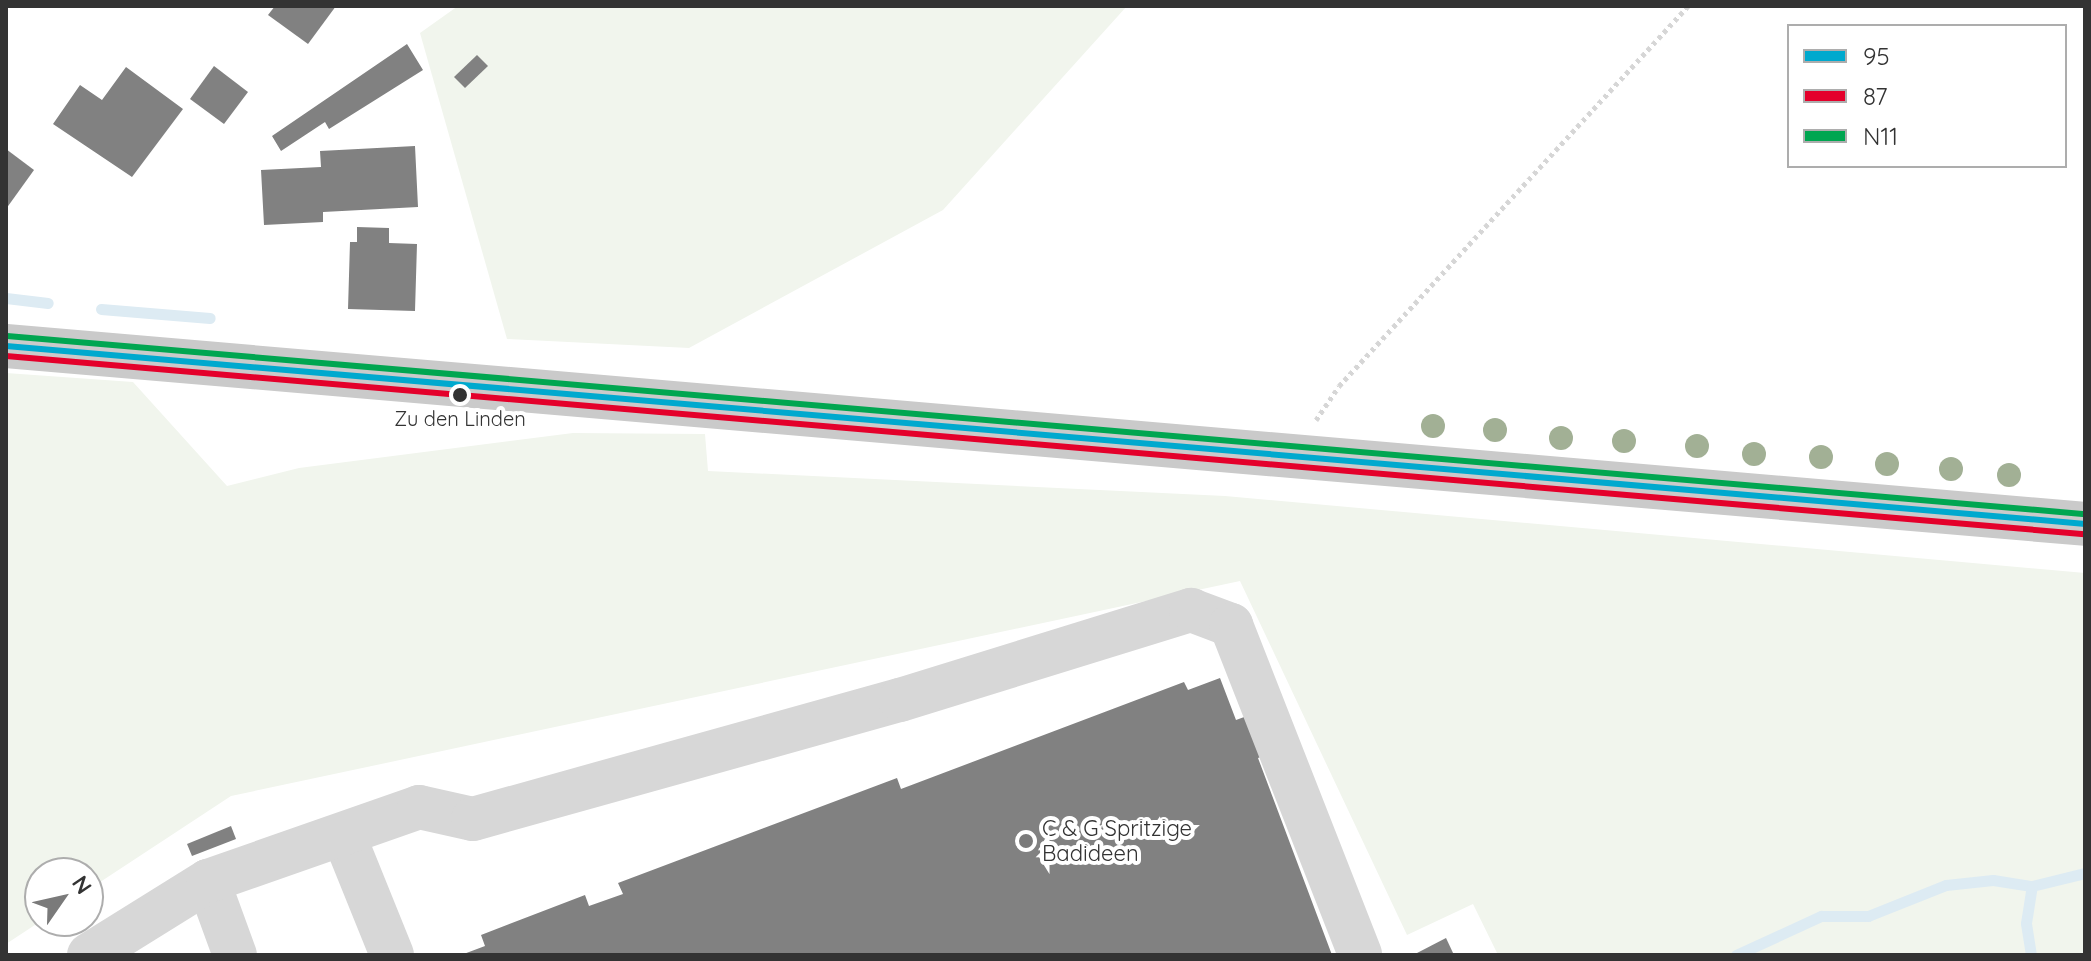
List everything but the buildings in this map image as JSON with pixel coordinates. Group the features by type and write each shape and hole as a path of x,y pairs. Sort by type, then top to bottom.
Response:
{"main road":[{"path":"6,346 2085,524"}],"lane":[{"path":"89,955 208,881 344,836 419,807 473,819 900,700 1191,610 1231,625 1360,955"},
{"path":"344,836 392,955"},
{"path":"208,881 235,955"}],"path":[{"path":"1307,459 1311,428 1339,386 1688,6"}],"shaded area":[{"path":"458,6 1127,6 943,210 689,348 507,339 420,33"},
{"path":"6,373 133,382 227,486 299,468 573,433 705,434 708,471 1225,496 2085,573 2085,955 1498,955 1473,904 1407,935 1240,581 231,796 104,879 104,857 24,857 24,932 6,944"}],"waterway":[{"path":"6,298 48,303"},
{"path":"101,309 210,318"},
{"path":"1736,955 1821,916 1868,916 1946,885 1993,880 2032,886 2085,873"},
{"path":"2031,955 2026,923 2032,886"}],"transit line":[{"name":"N11","path":"7,336 2085,514"},
{"name":"95","path":"6,346 2085,524"},
{"name":"87","path":"6,356 2084,534"}],"place":[{"name":"Zu den Linden","path":"460,395"},
{"name":"C & G Spritzige Badideen","path":"1026,841"}]}
